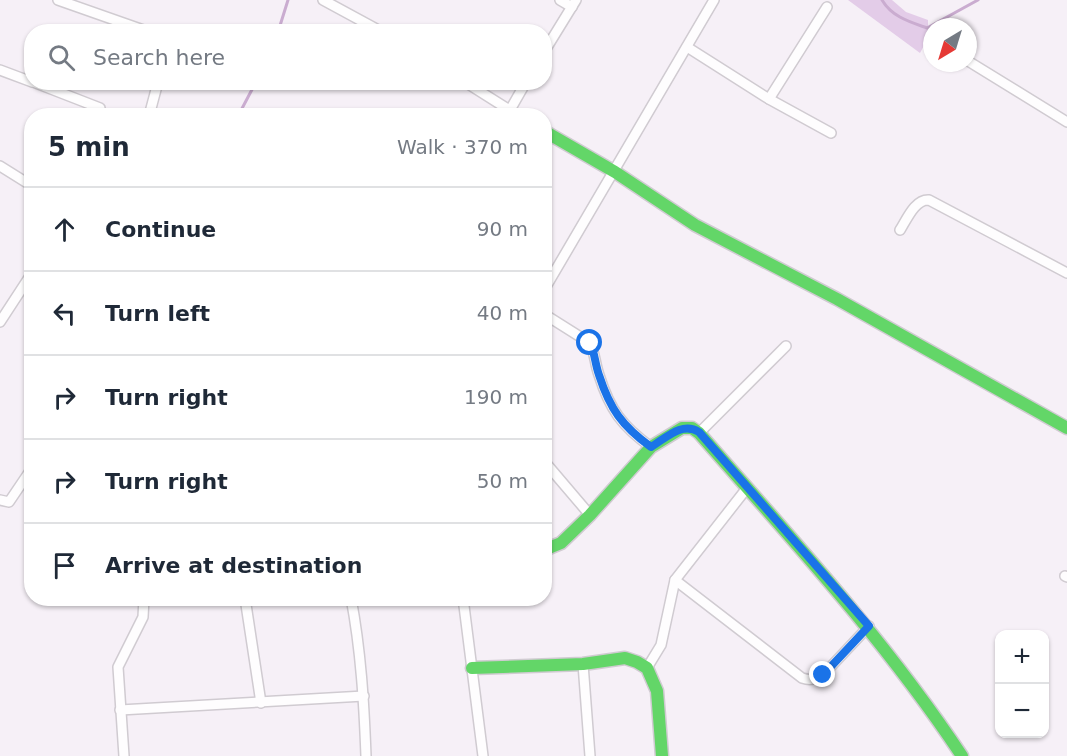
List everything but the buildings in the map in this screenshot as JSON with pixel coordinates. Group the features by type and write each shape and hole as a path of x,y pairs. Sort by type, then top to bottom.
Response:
{"street":[{"path":"58,0 126,24"},
{"path":"323,0 367,24"},
{"path":"552,39 574,3 560,0"},
{"path":"552,277 714,0"},
{"path":"769,99 827,7"},
{"path":"687,47 769,99 831,133"},
{"path":"977,67 1067,122"},
{"path":"0,70 24,79"},
{"path":"53,90 100,108"},
{"path":"151,108 156,90"},
{"path":"478,90 506,108"},
{"path":"517,108 523,90"},
{"path":"552,135 615,172 695,225 847,305 1067,428"},
{"path":"0,166 24,181"},
{"path":"900,230 918,202 923,199 929,200 1067,273"},
{"path":"0,322 24,285"},
{"path":"552,319 590,343 599,376 613,410 631,432 651,447"},
{"path":"699,432 786,346"},
{"path":"552,547 561,543 590,515 651,447 682,428 692,428 699,432 869,626 906,674 962,756"},
{"path":"552,470 590,515"},
{"path":"0,501 9,502 24,480"},
{"path":"647,668 662,645 675,580 747,488"},
{"path":"675,580 807,680 814,680 823,675 869,626"},
{"path":"124,756 118,667 143,617 144,606"},
{"path":"246,606 261,703"},
{"path":"353,606 359,638 366,756"},
{"path":"464,606 483,756"},
{"path":"472,668 583,664 625,658 638,662 647,668 657,691 662,756"},
{"path":"583,664 590,756"},
{"path":"120,710 364,696"}],"shaded area":[{"path":"848,0 892,0 906,12 923,18 923,47 920,53"}],"waterway":[{"path":"280,24 288,0"},
{"path":"882,0 896,15 927,28 978,0"},
{"path":"242,108 252,90"}],"traffic: fast":[{"path":"552,136 615,172 695,225 837,299 1067,428"},
{"path":"552,547 561,543 590,515 651,447 682,428 692,428 699,433 836,590 901,671 962,756"},
{"path":"472,668 583,664 625,658 637,662 647,668 657,691 662,756"}],"route":[{"path":"590,343 599,376 613,410 631,432 651,447 682,428 692,428 699,432 869,626 823,675"}]}
